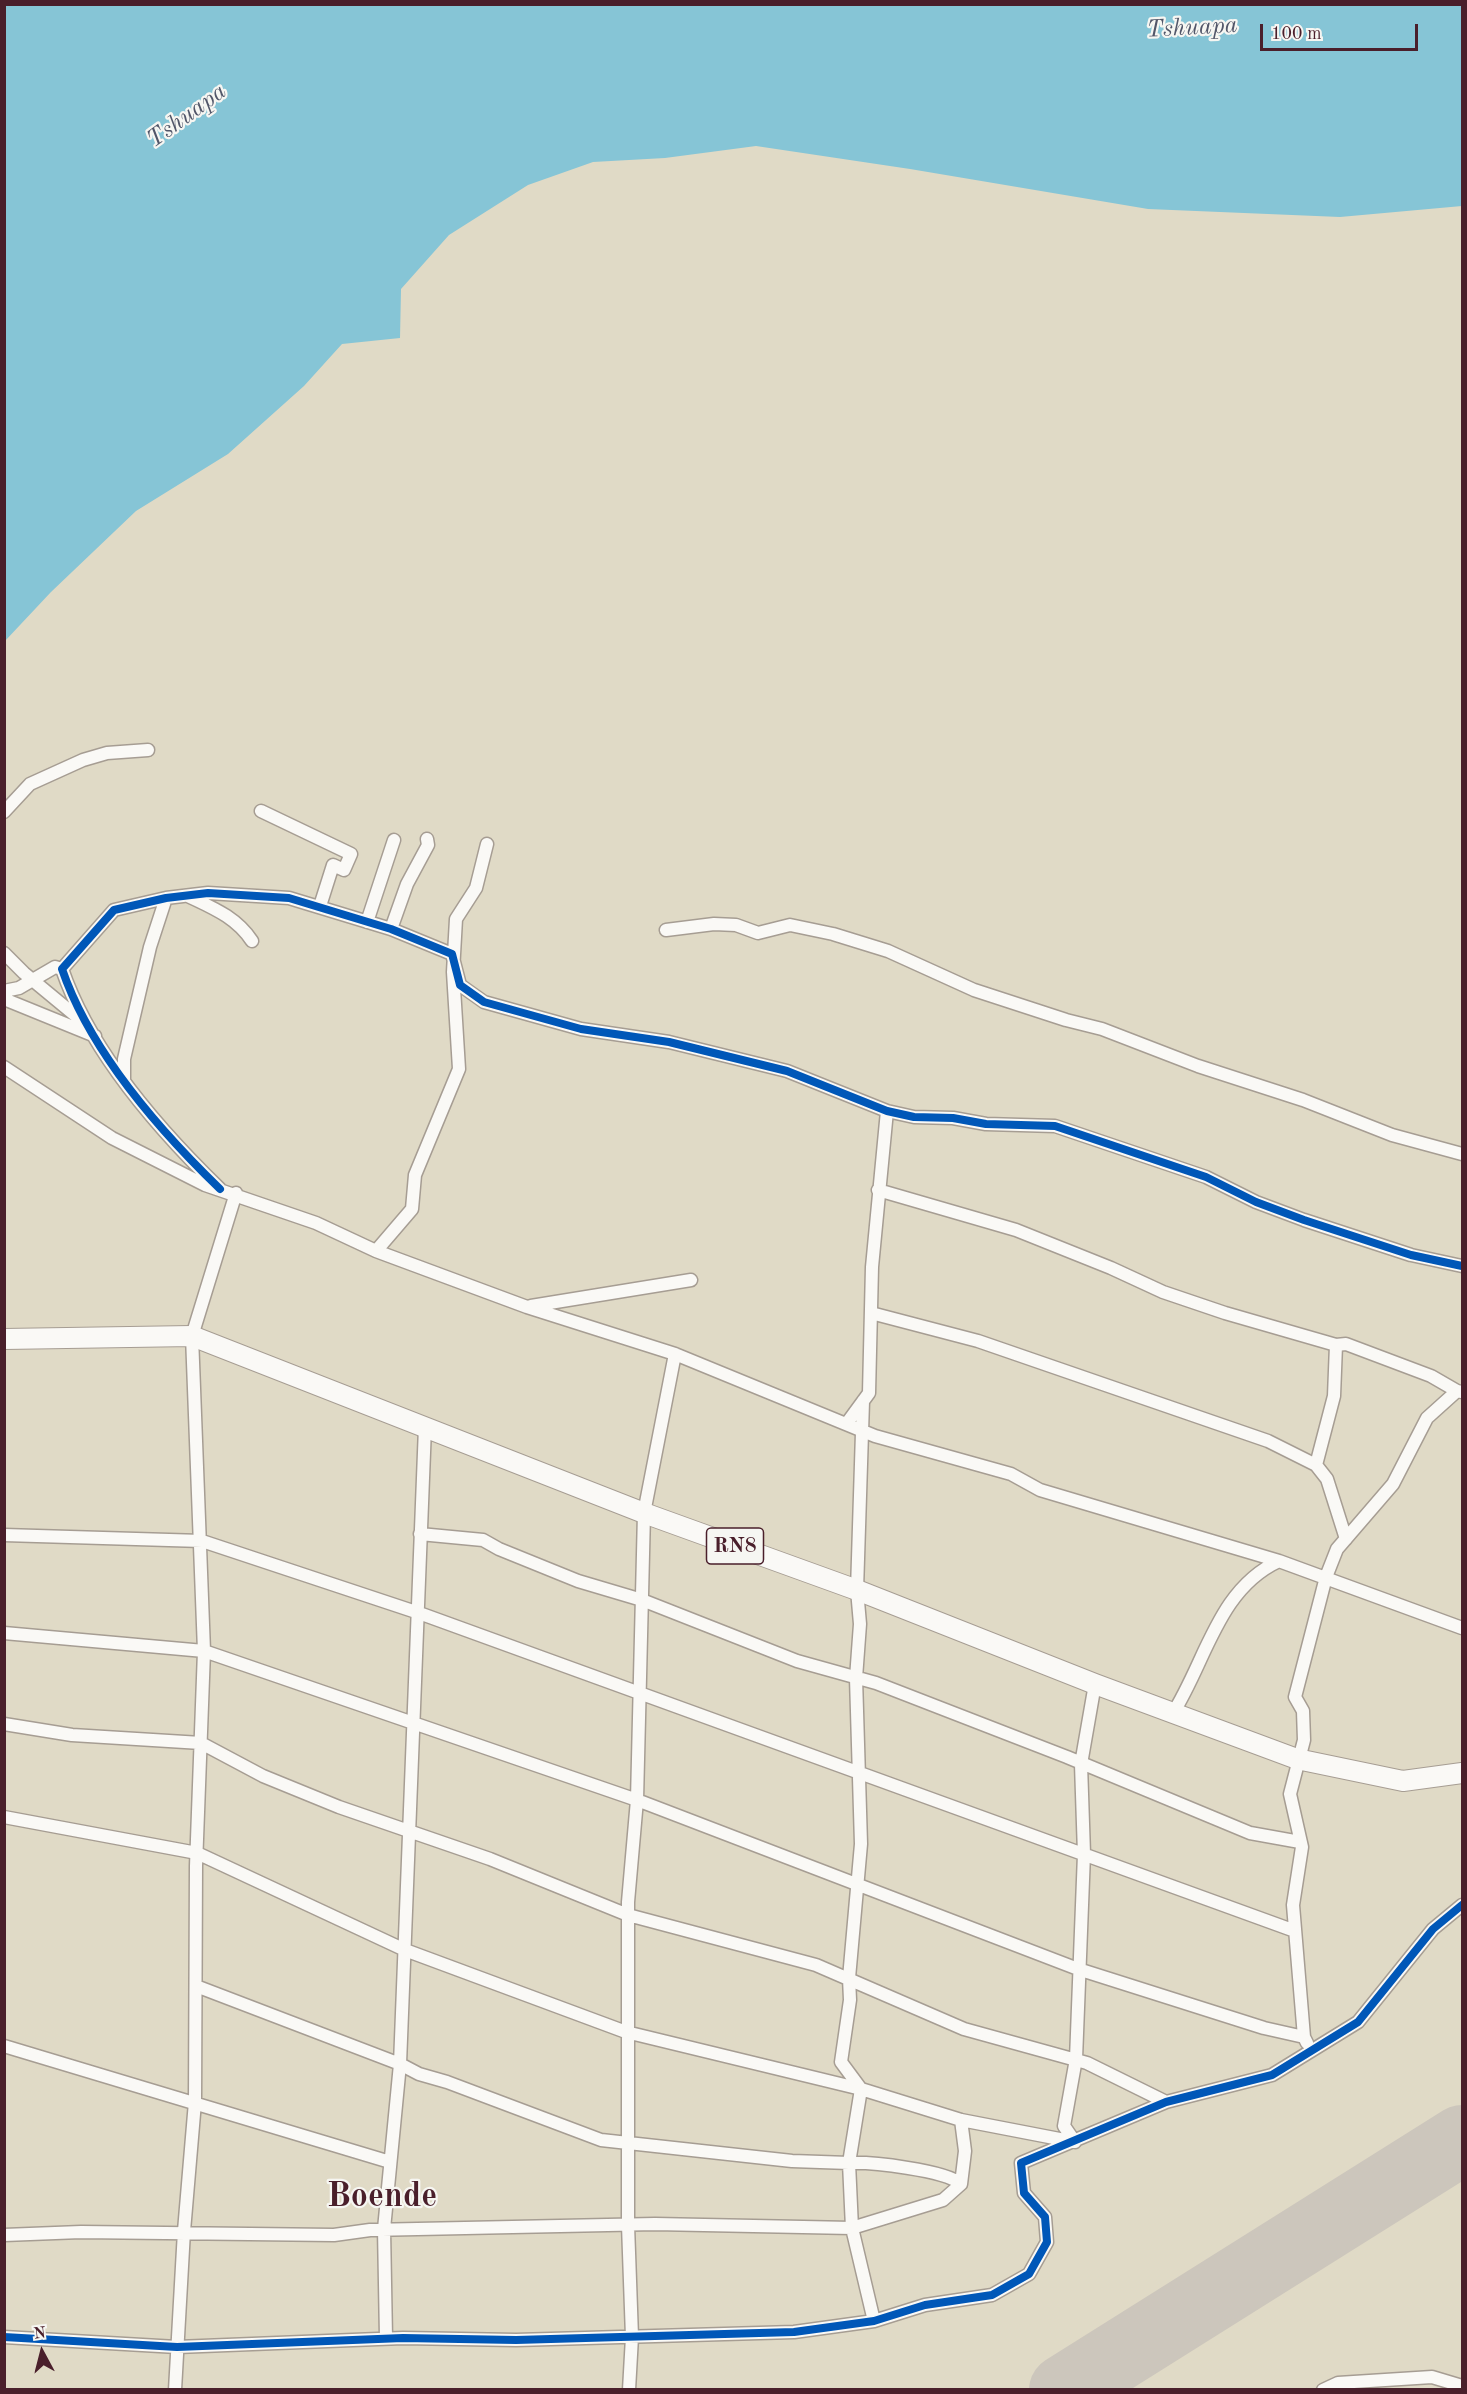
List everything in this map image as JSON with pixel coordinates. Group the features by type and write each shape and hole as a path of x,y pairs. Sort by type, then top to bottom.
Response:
{"main road":[{"name":"RN8","path":"4,1339 192,1336 644,1513 857,1590 1095,1684 1298,1759 1403,1781 1462,1773"}],"street":[{"path":"4,812 30,784 83,760 107,753 148,750"},
{"path":"261,811 351,854 344,870 333,865 320,906"},
{"path":"391,929 406,884 428,845 427,839"},
{"path":"368,922 394,840"},
{"path":"376,1251 412,1209 416,1175 459,1069 453,954 456,919 476,888 487,844"},
{"path":"62,969 114,910 166,898 208,893 270,896 320,906 391,929 453,954"},
{"path":"187,895 229,916 244,929 252,941"},
{"path":"124,1080 124,1059 150,947 166,898"},
{"path":"666,930 701,925 736,925 758,933 790,925 833,934 888,951 984,994 1102,1029 1198,1066 1303,1100 1392,1135 1462,1154"},
{"path":"4,952 33,981 93,1032"},
{"path":"453,954 460,985 484,1002 581,1029 669,1042 788,1071 887,1111 914,1117 953,1118 986,1124 1055,1126 1206,1177 1256,1202 1295,1217 1411,1255 1462,1266"},
{"path":"4,991 19,988 55,967 62,969"},
{"path":"62,969 73,1000 124,1080 176,1146 220,1189"},
{"path":"4,999 93,1032"},
{"path":"8,1072 112,1137 205,1185 236,1193 316,1222 376,1251 526,1307 675,1353 864,1431 1011,1474 1040,1490 1279,1561 1462,1628"},
{"path":"847,1423 869,1393 878,1190 887,1111"},
{"path":"878,1190 1016,1230 1112,1268 1163,1292 1225,1313 1336,1345 1346,1344 1431,1376 1460,1392 1427,1418 1393,1484 1337,1549 1326,1577 1295,1697 1303,1711 1304,1740 1290,1794 1300,1842 1293,1905 1304,2037 1311,2050"},
{"path":"175,2390 184,2234 195,2102 197,1853 204,1651 202,1541 192,1336 236,1193"},
{"path":"526,1307 691,1280"},
{"path":"871,1313 978,1341 1268,1441 1316,1465 1327,1479 1346,1539"},
{"path":"1316,1465 1334,1396 1336,1345"},
{"path":"629,2390 632,2337 628,2225 629,2144 626,2031 628,1915 637,1800 644,1513 675,1353"},
{"path":"863,1401 864,1431 857,1590 860,1624 856,1678 861,1844 849,1977 850,2000 841,2062 861,2089 849,2163 852,2228 874,2321"},
{"path":"386,2338 384,2229 400,2064 426,1427"},
{"path":"420,1534 483,1540 499,1549 578,1581 642,1600 797,1661 856,1678 1081,1764 1250,1833 1300,1842"},
{"path":"4,1535 202,1541 419,1613 1295,1931"},
{"path":"1173,1713 1187,1692 1221,1615 1240,1588 1262,1568 1279,1561"},
{"path":"4,1633 204,1651 637,1800 1078,1969 1264,2028 1304,2037"},
{"path":"1075,2142 1064,2126 1076,2059 1084,1854 1081,1764 1095,1684"},
{"path":"4,1724 72,1735 201,1743 263,1776 490,1859 628,1915 816,1965 849,1977 964,2029 1076,2059 1166,2102"},
{"path":"4,1817 197,1853 405,1950 626,2031 861,2089 961,2120 1075,2142"},
{"path":"4,2337 177,2347 386,2338 516,2340 794,2332 874,2321 925,2305 992,2295 1029,2274 1047,2242 1045,2217 1024,2193 1021,2163 1166,2102 1272,2075 1358,2022 1433,1929 1462,1905"},
{"path":"196,1986 400,2064 419,2074 447,2082 601,2140 792,2160 899,2167 942,2175 961,2184"},
{"path":"4,2046 390,2162"},
{"path":"4,2235 81,2232 334,2235 384,2229 628,2225 750,2224 852,2228 943,2200 961,2184 965,2151 961,2120"},
{"path":"1323,2390 1338,2383 1432,2377 1462,2386"}],"water":[{"name":"Tshuapa","path":"5,4 1462,5 1462,206 1340,217 1148,209 756,146 665,158 593,162 528,185 449,235 401,289 400,338 342,344 304,386 228,454 136,511 51,592 5,641"}],"runway":[{"path":"1064,2390 1462,2140"}],"cycle path":[{"path":"220,1189 173,1141 128,1087 90,1030 74,1000 62,969 114,910 166,898 208,893 289,898 391,929 452,954 460,985 484,1002 581,1029 669,1042 787,1071 887,1111 914,1117 953,1118 986,1124 1055,1126 1206,1177 1256,1202 1304,1220 1411,1255 1462,1266"},
{"path":"4,2337 177,2347 403,2338 516,2340 794,2332 874,2321 925,2305 992,2295 1029,2274 1047,2242 1045,2217 1024,2193 1021,2163 1166,2102 1272,2075 1358,2022 1433,1929 1462,1905"}],"district":[{"name":"Boende","path":"382,2197"}]}
